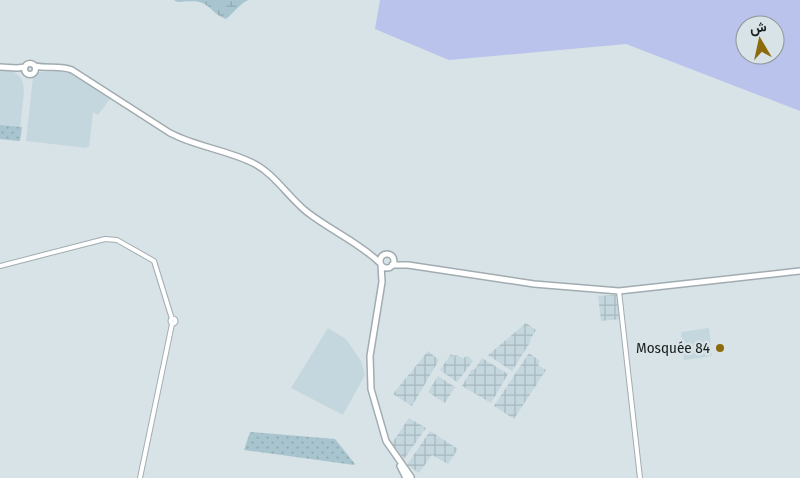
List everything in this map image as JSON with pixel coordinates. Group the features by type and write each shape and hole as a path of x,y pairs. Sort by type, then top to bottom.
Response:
{"main road":[{"path":"25,69 31,64 35,69"},
{"path":"0,67 25,69 30,75 35,69 43,68 61,67 72,70 185,141 255,164 268,174 306,212 366,250 386,268 408,265 534,284 619,291 800,271"},
{"path":"366,250 382,255 388,254 408,265"},
{"path":"382,255 380,263 382,282 370,356 371,389 386,441 410,478"},
{"path":"382,282 392,266 394,258"}],"street":[{"path":"0,266 105,238 115,239 154,261 172,324 140,478"},
{"path":"619,291 640,478"}],"shaded area":[{"path":"0,69 12,70 20,77 23,83 24,91 19,141 0,139"},
{"path":"63,71 70,73 110,99 98,115 93,112 89,147 87,148 26,141 33,77 39,72"},
{"path":"619,295 622,319 601,321 598,296"},
{"path":"526,323 536,330 512,371 488,355"},
{"path":"328,328 346,339 361,361 365,375 343,415 291,388"},
{"path":"709,328 712,356 684,360 681,332"},
{"path":"428,351 439,360 412,406 393,394"},
{"path":"529,353 540,361 538,365 546,370 514,419 494,406"},
{"path":"451,354 463,358 468,356 473,361 457,382 440,370"},
{"path":"482,358 508,374 491,403 462,386 472,369 474,370"},
{"path":"438,376 455,387 445,403 428,392"},
{"path":"409,418 426,428 404,459 392,443"},
{"path":"430,431 458,449 448,464 432,455 419,473 407,465"}],"green space":[{"path":"174,0 249,0 243,3 226,19 202,3 193,1 177,2"},
{"path":"0,125 22,127 20,141 0,139"},
{"path":"250,432 335,439 355,464 244,450"}],"water":[{"path":"380,0 800,0 800,111 626,44 449,60 375,29"}],"place":[{"name":"Mosquée 84","path":"720,348"}]}
